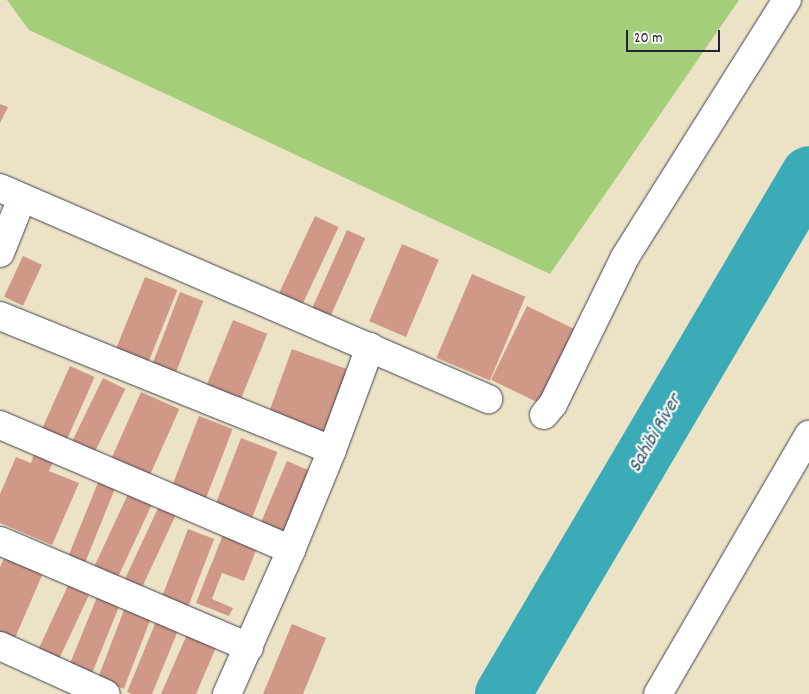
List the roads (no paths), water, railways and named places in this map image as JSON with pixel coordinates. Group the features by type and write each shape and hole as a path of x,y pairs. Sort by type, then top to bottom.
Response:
{"street":[{"path":"544,415 553,404 625,257 787,0"},
{"path":"0,253 11,193 488,399"},
{"path":"0,316 332,450"},
{"path":"227,694 291,550 332,450 370,347"},
{"path":"2,430 291,550"},
{"path":"658,694 809,434"},
{"path":"0,541 249,647"},
{"path":"0,646 106,694"}],"waterway":[{"name":"Sahibi River","path":"503,694 809,174"}]}
